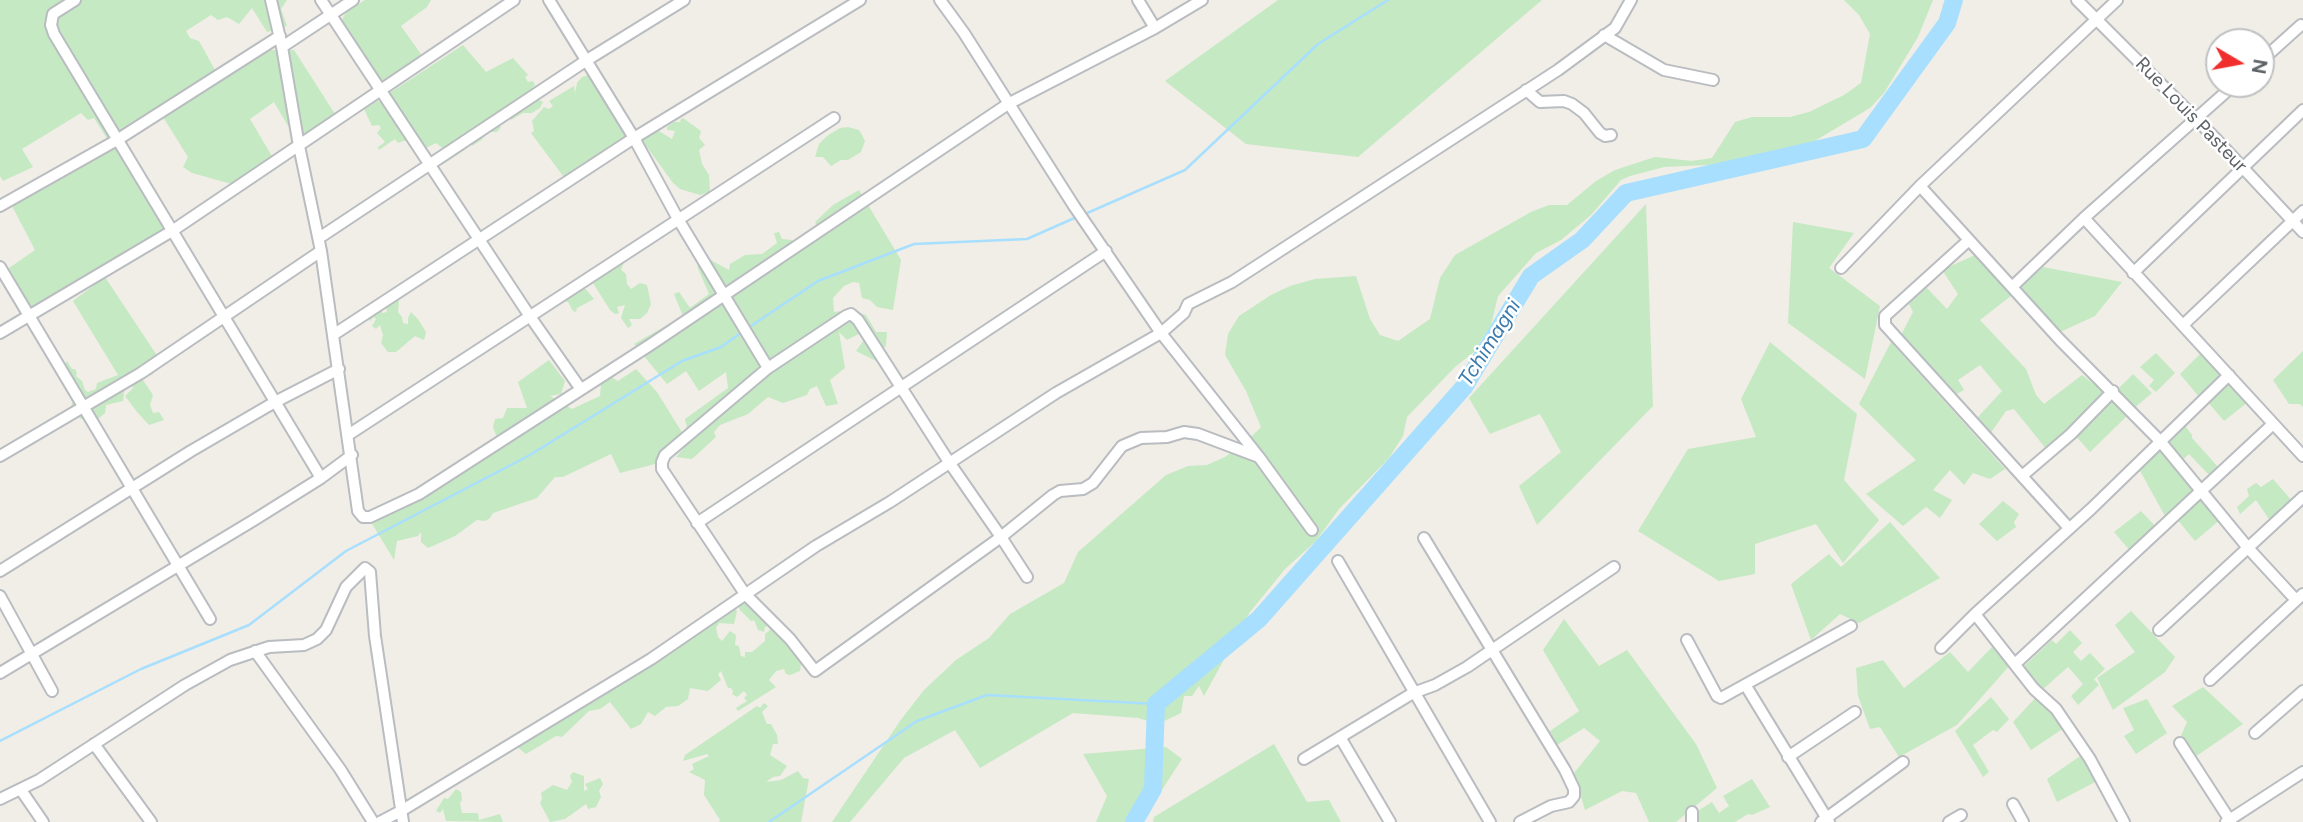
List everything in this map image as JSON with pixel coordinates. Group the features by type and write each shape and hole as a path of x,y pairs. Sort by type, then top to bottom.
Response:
{"street":[{"path":"75,0 53,14 51,25 54,33 321,478"},
{"path":"271,0 319,238 358,511 363,517 370,517 419,494 725,294 1008,104 1155,28 1202,0"},
{"path":"321,0 580,388"},
{"path":"0,206 354,0"},
{"path":"0,332 172,231 514,0"},
{"path":"549,0 634,138 678,219 768,368"},
{"path":"319,238 587,60 684,0"},
{"path":"333,335 634,138 860,0"},
{"path":"940,0 1161,332 1259,457 1312,530"},
{"path":"1138,0 1155,28"},
{"path":"380,822 402,817 651,659 745,594 1056,393 1161,332 1184,313 1188,304 1232,282 1558,70 1619,24 1631,0"},
{"name":"Rue Louis Pasteur","path":"2077,0 2196,119 2303,232"},
{"path":"1840,268 1920,186 2117,0"},
{"path":"2275,48 2301,25"},
{"path":"1604,35 1664,71 1713,80"},
{"path":"1525,90 1540,102 1564,101 1572,104 1584,113 1600,133 1611,135"},
{"path":"2012,287 2084,218 2219,98"},
{"path":"2133,273 2303,110"},
{"path":"348,435 834,118"},
{"path":"1920,186 2060,340 2160,441 2249,549 2300,597 2210,680"},
{"path":"2183,326 2303,211"},
{"path":"2084,218 2303,456"},
{"path":"1969,240 1885,316 1885,326 2068,528"},
{"path":"0,456 141,373 321,251"},
{"path":"697,523 1106,251"},
{"path":"0,267 210,619"},
{"path":"1027,577 1001,537 949,463 858,320 851,314 768,368 665,455 662,462 662,469 745,594 790,639 813,671 817,671 1001,537 1053,495 1060,491 1083,489 1093,483 1122,446 1134,440 1167,437 1184,432 1198,434 1259,457"},
{"path":"0,571 130,488 275,402 338,369"},
{"path":"1941,648 2229,375"},
{"path":"2022,476 2071,434 2113,391"},
{"path":"2015,664 2273,424"},
{"path":"0,673 321,478 352,455"},
{"path":"2159,630 2303,497"},
{"path":"1424,538 1574,789 1573,799 1569,802 1551,806 1520,822"},
{"path":"1338,561 1490,822"},
{"path":"1304,759 1413,693 1435,685 1467,667 1614,567"},
{"path":"0,799 21,790 185,685 230,660 270,647 304,645 317,639 326,631 346,587 365,568 368,569 375,636 402,817"},
{"path":"0,596 52,691"},
{"path":"1975,614 2063,719 2090,760 2124,822"},
{"path":"1687,640 1717,696 1725,697 1851,626"},
{"path":"255,651 340,769 373,822"},
{"path":"1746,686 1825,821 1903,762"},
{"path":"2255,733 2303,691"},
{"path":"1788,757 1855,712"},
{"path":"1340,737 1390,822"},
{"path":"2180,743 2229,821 2302,774"},
{"path":"94,744 151,822"},
{"path":"21,790 43,822"},
{"path":"2013,804 2023,822"},
{"path":"1949,822 1961,815"}],"green space":[{"path":"0,0 287,0 281,9 287,26 267,32 252,8 239,24 227,17 218,20 211,15 186,31 190,38 199,41 215,70 108,140 94,118 88,120 81,113 22,149 33,167 3,181 0,176"},
{"path":"365,0 431,0 427,7 401,26 423,57 382,85 341,22 346,12"},
{"path":"1278,0 1542,0 1358,157 1246,144 1165,81"},
{"path":"1844,0 1933,0 1918,37 1884,93 1870,108 1813,142 1728,164 1664,167 1621,180 1591,215 1561,240 1536,253 1498,296 1491,325 1474,352 1455,367 1407,417 1403,436 1389,458 1339,509 1316,541 1285,569 1250,612 1204,696 1199,686 1192,696 1184,696 1181,713 1158,724 1138,718 1073,713 980,768 955,730 904,758 850,822 832,822 900,721 924,690 956,660 989,638 1010,614 1064,583 1078,552 1166,475 1188,466 1207,465 1225,457 1261,427 1246,391 1225,355 1228,334 1239,316 1290,286 1315,279 1356,276 1370,319 1380,335 1398,341 1430,319 1440,278 1455,255 1531,212 1549,205 1567,205 1596,181 1615,170 1655,157 1692,161 1712,158 1735,122 1752,117 1790,117 1809,112 1844,95 1861,83 1870,34 1859,15"},
{"path":"463,45 486,72 513,58 528,75 525,77 528,82 533,81 535,85 532,88 537,99 543,102 540,108 532,113 523,113 511,120 509,116 497,125 501,127 497,132 486,132 484,138 479,136 483,139 472,146 472,140 464,146 466,149 442,165 445,150 436,143 424,149 388,94"},
{"path":"265,50 294,50 336,119 301,144 299,127 288,126 274,102 250,119 273,158 235,185 192,173 183,167 188,157 163,117"},
{"path":"593,74 631,137 566,180 531,133 534,131 532,121 544,107 549,109 553,106 549,101 574,86 575,93 577,83 582,77"},
{"path":"377,101 385,103 409,139 398,143 395,139 379,150 378,147 385,142 377,133 381,128 379,125 372,126 364,109"},
{"path":"683,118 701,131 699,138 705,145 699,150 702,164 709,175 710,192 700,195 680,189 673,183 642,140 653,134 650,131 654,128 672,139 675,131 667,130 667,127 674,122 681,122"},
{"path":"840,128 859,130 862,135 865,141 861,152 831,166 823,157 815,157 819,144 827,136"},
{"path":"117,147 165,228 30,308 9,268 35,250 12,206"},
{"path":"859,190 901,260 893,310 877,307 870,300 862,298 859,283 853,282 844,286 833,298 834,312 850,310 866,315 876,332 887,332 886,345 876,361 856,351 866,337 861,333 847,340 839,332 845,368 830,380 838,404 826,406 817,386 810,389 807,395 783,403 768,397 748,414 720,425 714,432 716,437 692,459 676,457 690,441 685,419 728,388 726,372 699,391 686,371 667,384 634,344 683,316 674,294 679,292 690,308 709,294 697,266 707,258 729,270 730,264 745,255 762,254 777,243 774,233 779,232 782,239 792,240 798,251 823,236 815,222 833,205"},
{"path":"1646,204 1653,406 1537,525 1519,486 1561,452 1540,414 1490,434 1469,398"},
{"path":"1793,222 1854,233 1829,268 1880,306 1865,379 1788,323"},
{"path":"614,254 625,259 621,270 626,274 627,284 631,289 640,283 647,285 651,304 640,319 629,319 632,325 628,328 621,318 625,305 617,307 619,313 615,314 610,310 591,280 589,272"},
{"path":"1975,255 2012,295 1980,320 2026,369 2036,395 2044,404 2082,375 2107,394 2047,450 2014,409 2006,411 1990,434 1978,417 2002,391 1980,365 1958,380 1964,390 1953,396 1901,335 1913,312 1907,300 1927,288 1947,309 1958,294 1942,270"},
{"path":"2043,267 2122,282 2095,316 2058,333 2019,288"},
{"path":"105,277 158,357 153,374 148,376 135,371 130,373 136,379 143,380 153,395 150,405 153,413 159,412 164,420 149,425 137,412 125,396 134,387 128,387 124,392 123,401 106,405 105,413 97,420 81,419 70,408 73,402 65,386 63,366 67,361 72,369 75,369 76,376 88,392 96,389 97,383 118,375 73,301"},
{"path":"583,286 594,299 577,308 576,312 573,311 562,297"},
{"path":"393,297 399,300 398,312 403,323 408,324 411,312 426,332 424,340 415,336 396,352 388,352 381,343 383,335 380,325 376,329 372,326 376,319 374,317 370,321 363,312 371,304 378,310 382,309 382,313 387,312 386,307"},
{"path":"1770,342 1857,414 1844,480 1879,520 1843,563 1816,524 1755,544 1755,574 1719,581 1638,531 1688,449 1756,437 1741,399"},
{"path":"1891,342 2005,469 1990,479 1973,473 1964,485 1950,470 1933,490 1952,500 1940,518 1926,507 1903,526 1866,494 1916,460 1859,404"},
{"path":"2303,351 2303,407 2300,404 2289,404 2273,380"},
{"path":"2156,353 2175,373 2156,392 2149,386 2154,380 2140,367"},
{"path":"2201,353 2223,376 2200,398 2180,374"},
{"path":"549,360 565,381 561,394 550,396 572,409 600,396 601,384 611,377 618,381 636,369 657,392 683,434 662,449 655,464 620,473 611,454 563,477 555,477 537,498 493,513 485,521 477,520 455,536 428,548 421,542 421,532 418,536 397,541 394,560 371,522 463,473 463,468 500,446 493,427 495,419 503,418 507,408 527,408 518,382"},
{"path":"2133,374 2152,393 2132,410 2116,391"},
{"path":"2228,379 2248,402 2224,421 2207,401"},
{"path":"2111,397 2127,416 2090,452 2074,434"},
{"path":"2183,423 2192,438 2219,468 2211,477 2189,454 2179,463 2162,441"},
{"path":"2160,446 2195,491 2165,516 2139,469"},
{"path":"2273,479 2293,502 2269,519 2256,500 2240,514 2237,507 2249,496 2247,489 2256,483 2261,487"},
{"path":"2201,497 2221,519 2195,541 2176,518"},
{"path":"2003,501 2019,514 2014,522 2016,527 1997,541 1979,524"},
{"path":"2141,511 2157,528 2131,552 2114,532"},
{"path":"1890,522 1940,578 1859,623 1840,614 1811,640 1791,584 1829,554 1841,567"},
{"path":"744,597 794,650 801,664 800,671 790,675 786,674 784,669 776,671 769,680 776,687 738,711 736,708 747,701 744,698 747,695 744,691 737,697 732,694 733,691 728,688 721,671 718,674 721,680 708,691 690,688 688,699 678,706 666,707 655,716 648,712 641,724 631,729 610,702 600,709 589,711 562,737 556,736 526,754 516,746 734,607 737,611 734,624 719,623 716,628 722,641 730,631 736,635 735,645 739,646 741,656 745,657 745,652 752,652 765,641 765,634 770,630 768,626 764,632 758,630 754,620 751,621 740,610 737,604"},
{"path":"2131,611 2175,657 2165,672 2113,710 2097,678 2135,652 2115,625"},
{"path":"1564,619 1599,666 1627,650 1696,744 1717,788 1676,822 1649,822 1636,793 1622,791 1585,810 1574,773 1600,741 1584,728 1557,745 1550,731 1579,711 1543,650"},
{"path":"2070,630 2082,643 2073,652 2081,661 2090,653 2105,669 2094,679 2099,685 2078,705 2071,696 2083,684 2068,667 2042,690 2022,668 2052,640 2056,644"},
{"path":"1992,647 2010,665 1957,725 1899,757 1880,727 1870,729 1858,696 1856,668 1883,660 1904,688 1950,652 1968,672"},
{"path":"2203,687 2243,724 2195,757 2181,736 2187,722 2172,706"},
{"path":"2038,695 2064,728 2031,750 2013,722"},
{"path":"1991,697 2009,719 1997,732 1993,730 1973,745 1989,772 1983,777 1955,731"},
{"path":"2147,699 2167,733 2136,754 2124,736 2134,730 2123,708"},
{"path":"764,703 768,706 762,712 767,724 771,724 777,735 778,744 773,744 770,755 787,766 780,776 766,782 781,780 798,771 803,778 809,779 801,822 719,822 704,795 705,780 689,772 694,769 692,764 709,756 707,754 683,761 685,755"},
{"path":"1274,744 1307,802 1329,800 1341,822 1153,822 1154,817"},
{"path":"1166,747 1182,759 1141,822 1096,822 1107,796 1083,754"},
{"path":"2083,754 2097,781 2057,802 2047,779"},
{"path":"573,772 584,776 584,791 588,789 585,784 600,778 603,784 599,791 601,797 596,807 588,809 586,804 565,819 550,822 540,803 541,793 553,785 567,790 572,782 570,776"},
{"path":"1752,779 1770,807 1752,815 1748,814 1735,822 1697,822 1693,814 1712,802 1719,813 1729,806 1723,796"},
{"path":"456,789 461,792 462,813 478,813 479,820 500,814 503,822 446,821 443,809 440,813 436,811 444,798 448,799"}],"waterway":[{"path":"1085,214 1185,170 1318,44 1388,0"},
{"name":"Tchimagni","path":"1134,822 1153,789 1156,704 1259,619 1464,387 1531,276 1582,240 1626,193 1863,139 1947,23 1954,0"},
{"path":"748,328 818,281 914,244 1027,239 1079,216"},
{"path":"0,741 141,669 249,625 346,551 530,455 682,361 721,347 742,332"},
{"path":"769,822 917,721 987,695 1156,704"}]}
